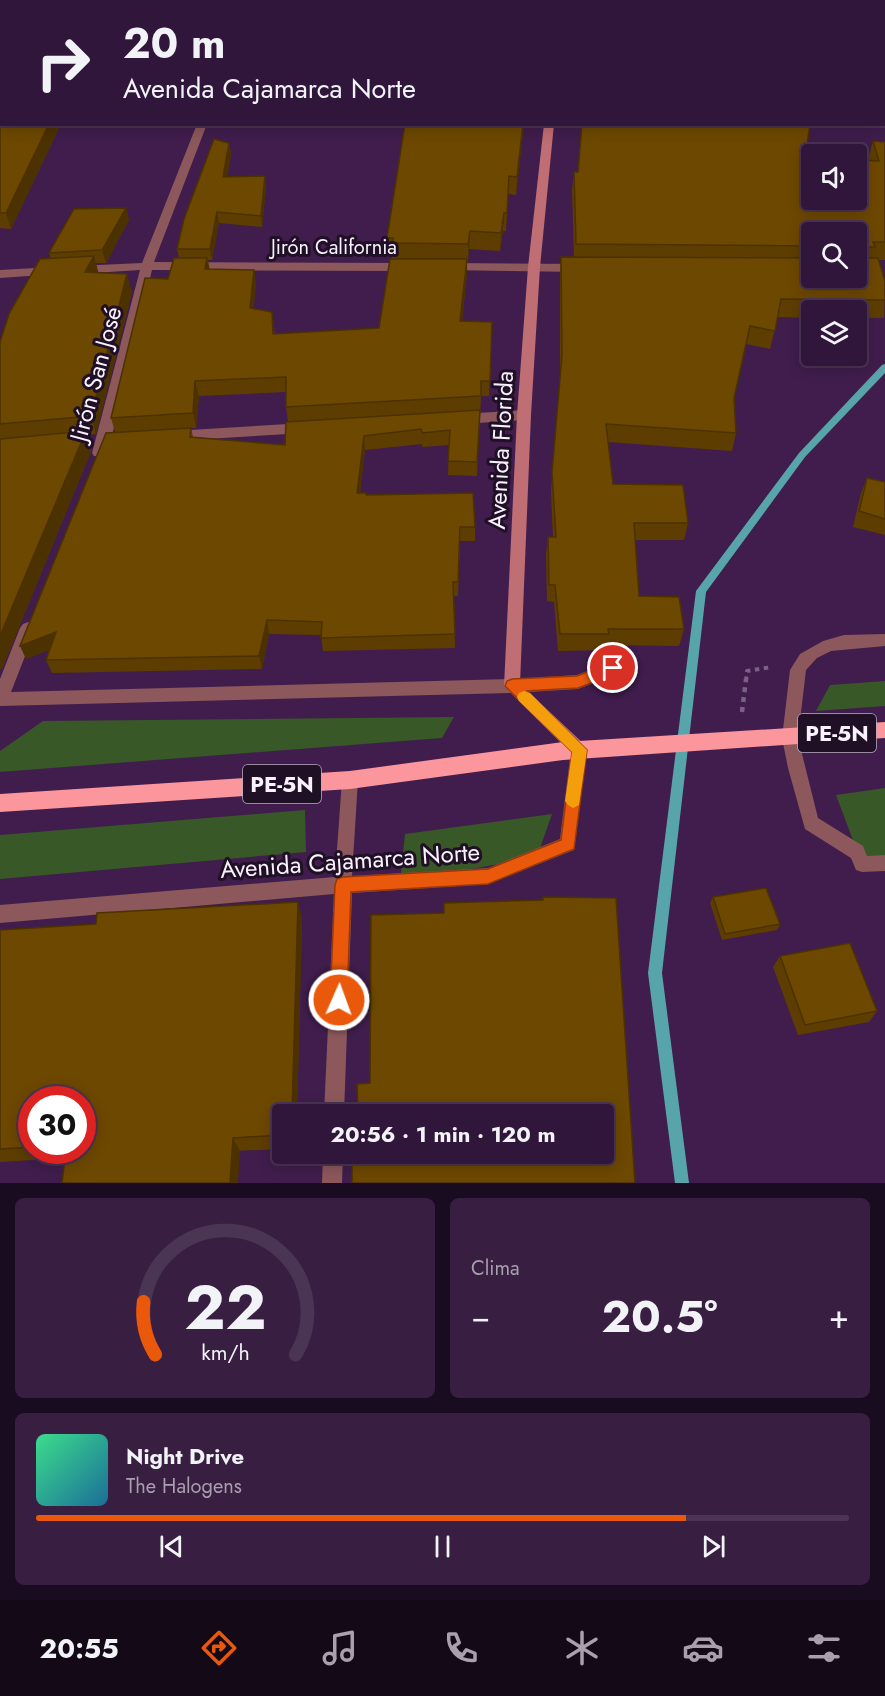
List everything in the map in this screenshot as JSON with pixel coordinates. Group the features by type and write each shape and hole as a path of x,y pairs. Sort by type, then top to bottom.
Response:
{"highway":[{"name":"PE-5N","path":"0,803 350,780 571,750 885,730"}],"street":[{"name":"Jirón San José","path":"96,461 104,440 147,266 201,126"},
{"name":"Avenida Florida","path":"512,686 524,415 534,267 549,126"},
{"name":"Jirón California","path":"0,274 147,266 417,267"},
{"path":"440,267 592,268"},
{"path":"442,420 524,415"},
{"path":"162,436 314,428"},
{"path":"35,612 0,699 512,686 578,682 613,668"},
{"path":"885,640 836,643 823,647 803,662 794,685 795,699 790,737 812,823 857,852 862,864 885,863"},
{"path":"512,686 571,750"},
{"name":"Avenida Cajamarca Norte","path":"0,914 343,885 488,876 568,844 571,750"},
{"path":"334,1104 343,885 350,780"},
{"path":"332,1183 333,1164"}],"path":[{"path":"740,740 747,670 803,662"}],"green space":[{"path":"885,681 885,706 816,711 830,685"},
{"path":"454,717 442,738 0,772 0,751 43,721"},
{"path":"885,788 885,861 862,864 836,795"},
{"path":"305,810 306,852 0,879 0,835"},
{"path":"552,814 537,857 400,882 405,834"}],"building":[{"path":"0,126 48,126 6,213 0,213"},
{"path":"405,126 523,126 517,177 509,176 507,213 504,213 501,233 470,231 468,244 392,243 393,238 387,238"},
{"path":"582,126 810,126 807,144 801,144 801,210 867,210 867,160 879,161 873,141 885,142 885,242 873,242 875,247 867,247 867,222 801,222 801,246 576,244 574,172 578,172"},
{"path":"214,139 229,143 223,177 265,176 261,216 217,212 210,249 177,249 184,219"},
{"path":"126,208 102,250 49,253 74,209"},
{"path":"94,256 85,272 127,274 91,416 0,424 0,342 9,314 40,259"},
{"path":"561,257 801,258 801,288 867,288 867,258 878,258 885,281 885,300 781,299 775,331 750,326 734,398 736,433 606,424 613,484 683,485 688,523 634,523 639,596 679,597 684,629 608,629 609,634 560,634 555,585 549,585 548,537 556,537 552,473 562,355"},
{"path":"174,258 207,258 205,269 254,270 250,308 272,312 273,334 379,328 390,259 467,259 460,321 492,322 490,381 481,381 481,396 286,407 286,377 195,381 193,413 111,418 145,278 168,279"},
{"path":"480,410 477,462 448,461 450,430 422,433 421,429 364,436 357,493 366,493 366,495 473,493 475,527 460,527 458,582 453,582 455,634 321,638 322,622 267,620 259,656 46,660 56,632 20,646 106,433 191,428 190,437 285,445 286,422"},
{"path":"86,431 0,636 0,439"},
{"path":"867,478 885,482 885,519 859,511"},
{"path":"766,888 780,924 725,934 713,897"},
{"path":"543,897 616,898 635,1183 352,1183 352,1164 614,1164 614,1104 358,1104 357,1084 370,1083 371,915 444,913 444,903 543,900"},
{"path":"298,902 292,1104 272,1104 272,1136 233,1138 230,1183 62,1183 64,1164 96,1164 96,1086 18,1086 18,1148 0,1149 0,930 96,924 97,913"},
{"path":"850,943 877,1011 805,1025 780,956"}],"waterway":[{"path":"682,1183 655,973 701,591 802,455 885,367"}],"slow traffic":[{"path":"524,697 579,750 573,801"}],"route":[{"path":"339,1000 343,885 488,876 568,844 579,750 512,686 578,682 613,668"}]}
